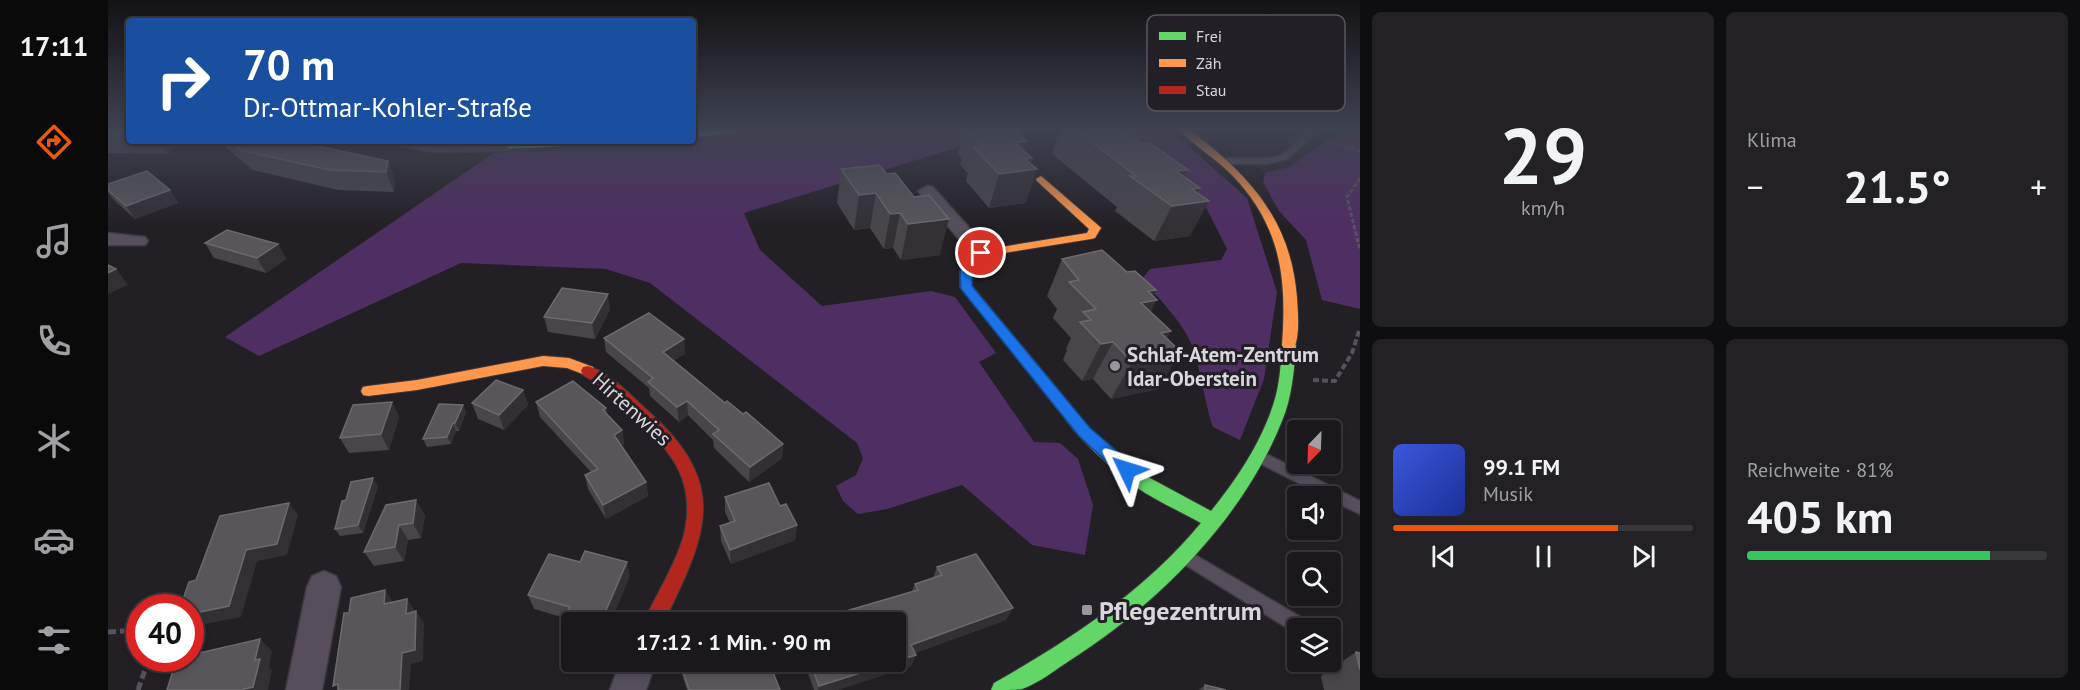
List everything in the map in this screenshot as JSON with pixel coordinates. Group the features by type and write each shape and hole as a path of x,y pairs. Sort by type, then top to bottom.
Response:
{"street":[{"path":"1001,690 1037,671 1102,628 1145,595 1184,556 1248,473 1280,407 1294,303 1287,263 1264,208 1243,179 1225,162"},
{"path":"1041,179 1095,228 1090,236 981,253 966,271 966,286 1084,432 1142,482 1213,521"},
{"path":"927,191 981,253"},
{"path":"108,239 138,241"},
{"name":"Hirtenwies","path":"368,391 537,362 572,363 606,382 659,430 680,454 690,470 696,489 697,512 690,541 658,612"},
{"path":"304,690 324,587"},
{"path":"628,690 634,672"}],"lane":[{"path":"1256,455 1360,508"},
{"path":"1184,556 1287,618"}],"path":[{"path":"1360,178 1347,197 1360,250"},
{"path":"1285,379 1335,381 1352,353 1360,328"},
{"path":"108,632 126,631"},
{"path":"138,690 145,672"}],"shaded area":[{"path":"480,162 909,162 744,213 760,250 822,306 931,291 955,297 996,353 979,362 1034,442 1060,443 1078,459 1093,505 1085,555 1032,545 962,485 887,509 858,514 843,501 836,486 856,475 863,458 857,443 650,283 606,269 461,263 259,356 225,337"},
{"path":"1134,162 1206,162 1247,198 1277,292 1264,379 1240,440 1213,427 1197,360 1190,341 1174,317 1142,279 1150,269 1221,260 1227,249 1205,205"},
{"path":"1248,162 1297,162 1289,168 1265,173"},
{"path":"1296,162 1360,162 1360,309 1322,300 1306,240 1279,211 1263,182 1265,173 1289,167"}],"building":[{"path":"294,162 388,162 386,172 330,170"},
{"path":"988,162 1029,162 1037,169 999,174"},
{"path":"1118,162 1177,162 1188,170 1176,171 1200,188 1192,189 1209,201 1172,206 1130,176 1136,176"},
{"path":"879,165 887,174 895,173 914,197 929,195 949,219 908,224 900,213 890,214 876,193 859,195 841,169"},
{"path":"147,171 170,190 126,206 108,190 108,184"},
{"path":"227,230 278,244 257,258 205,243"},
{"path":"1102,250 1127,272 1135,271 1156,290 1148,291 1157,300 1141,303 1171,331 1161,333 1181,352 1132,362 1113,342 1101,344 1080,322 1091,320 1083,312 1096,309 1069,282 1079,280 1062,259"},
{"path":"108,265 116,269 108,273"},
{"path":"562,288 608,294 592,323 544,317"},
{"path":"649,313 684,339 663,352 725,403 727,401 743,414 746,412 783,444 750,467 713,434 719,430 687,401 677,407 648,382 653,378 604,338"},
{"path":"496,380 523,390 499,415 472,403"},
{"path":"573,381 606,408 603,410 622,430 614,435 646,482 603,505 585,475 598,469 536,402"},
{"path":"392,402 381,434 340,438 353,405"},
{"path":"439,404 463,405 447,437 423,439"},
{"path":"373,478 358,525 335,529 342,501 346,500 351,482"},
{"path":"769,483 780,506 786,504 797,525 730,550 720,526 735,521 725,497"},
{"path":"416,500 413,523 399,525 395,547 364,552 386,505"},
{"path":"289,503 277,544 246,550 229,606 204,611 204,594 185,594 189,582 196,580 220,516"},
{"path":"585,551 627,562 605,612 567,612 570,607 528,595 549,554 580,562"},
{"path":"976,554 1013,608 911,645 916,655 906,658 906,612 843,612 918,590 915,584 942,575 937,567"},
{"path":"385,590 384,604 407,599 406,614 416,611 415,650 402,653 400,690 338,690 338,684 333,686 344,613 349,613 351,598"},
{"path":"260,639 255,660 260,659 253,687 243,690 167,690 173,672 204,672 204,652"},
{"path":"1356,652 1360,653 1360,670"},
{"path":"683,672 773,672 780,690 689,690"},
{"path":"814,672 863,672 819,686"},
{"path":"1205,685 1226,690 1205,690"}],"traffic: fast":[{"path":"1001,690 1073,647 1107,623 1139,598 1197,541 1247,473 1271,430 1284,389 1289,345"},
{"path":"1068,412 1084,432 1142,482 1213,521"}],"traffic: slow":[{"path":"1223,162 1255,196 1271,221 1282,247 1289,276 1291,309 1289,345"},
{"path":"1041,179 1095,228 1091,236 981,253 966,271 966,287 1068,412"},
{"path":"368,391 417,385 543,361 569,363 588,371"}],"traffic: jam":[{"path":"588,371 618,392 671,443 687,468 695,491 696,515 691,539 682,565 659,612"}],"place":[{"name":"Schlaf-Atem-Zentrum Idar-Oberstein","path":"1115,366"},
{"name":"Pflegezentrum","path":"1087,610"}],"route":[{"path":"981,253 966,271 964,277 966,286 1084,432 1127,470"}]}
